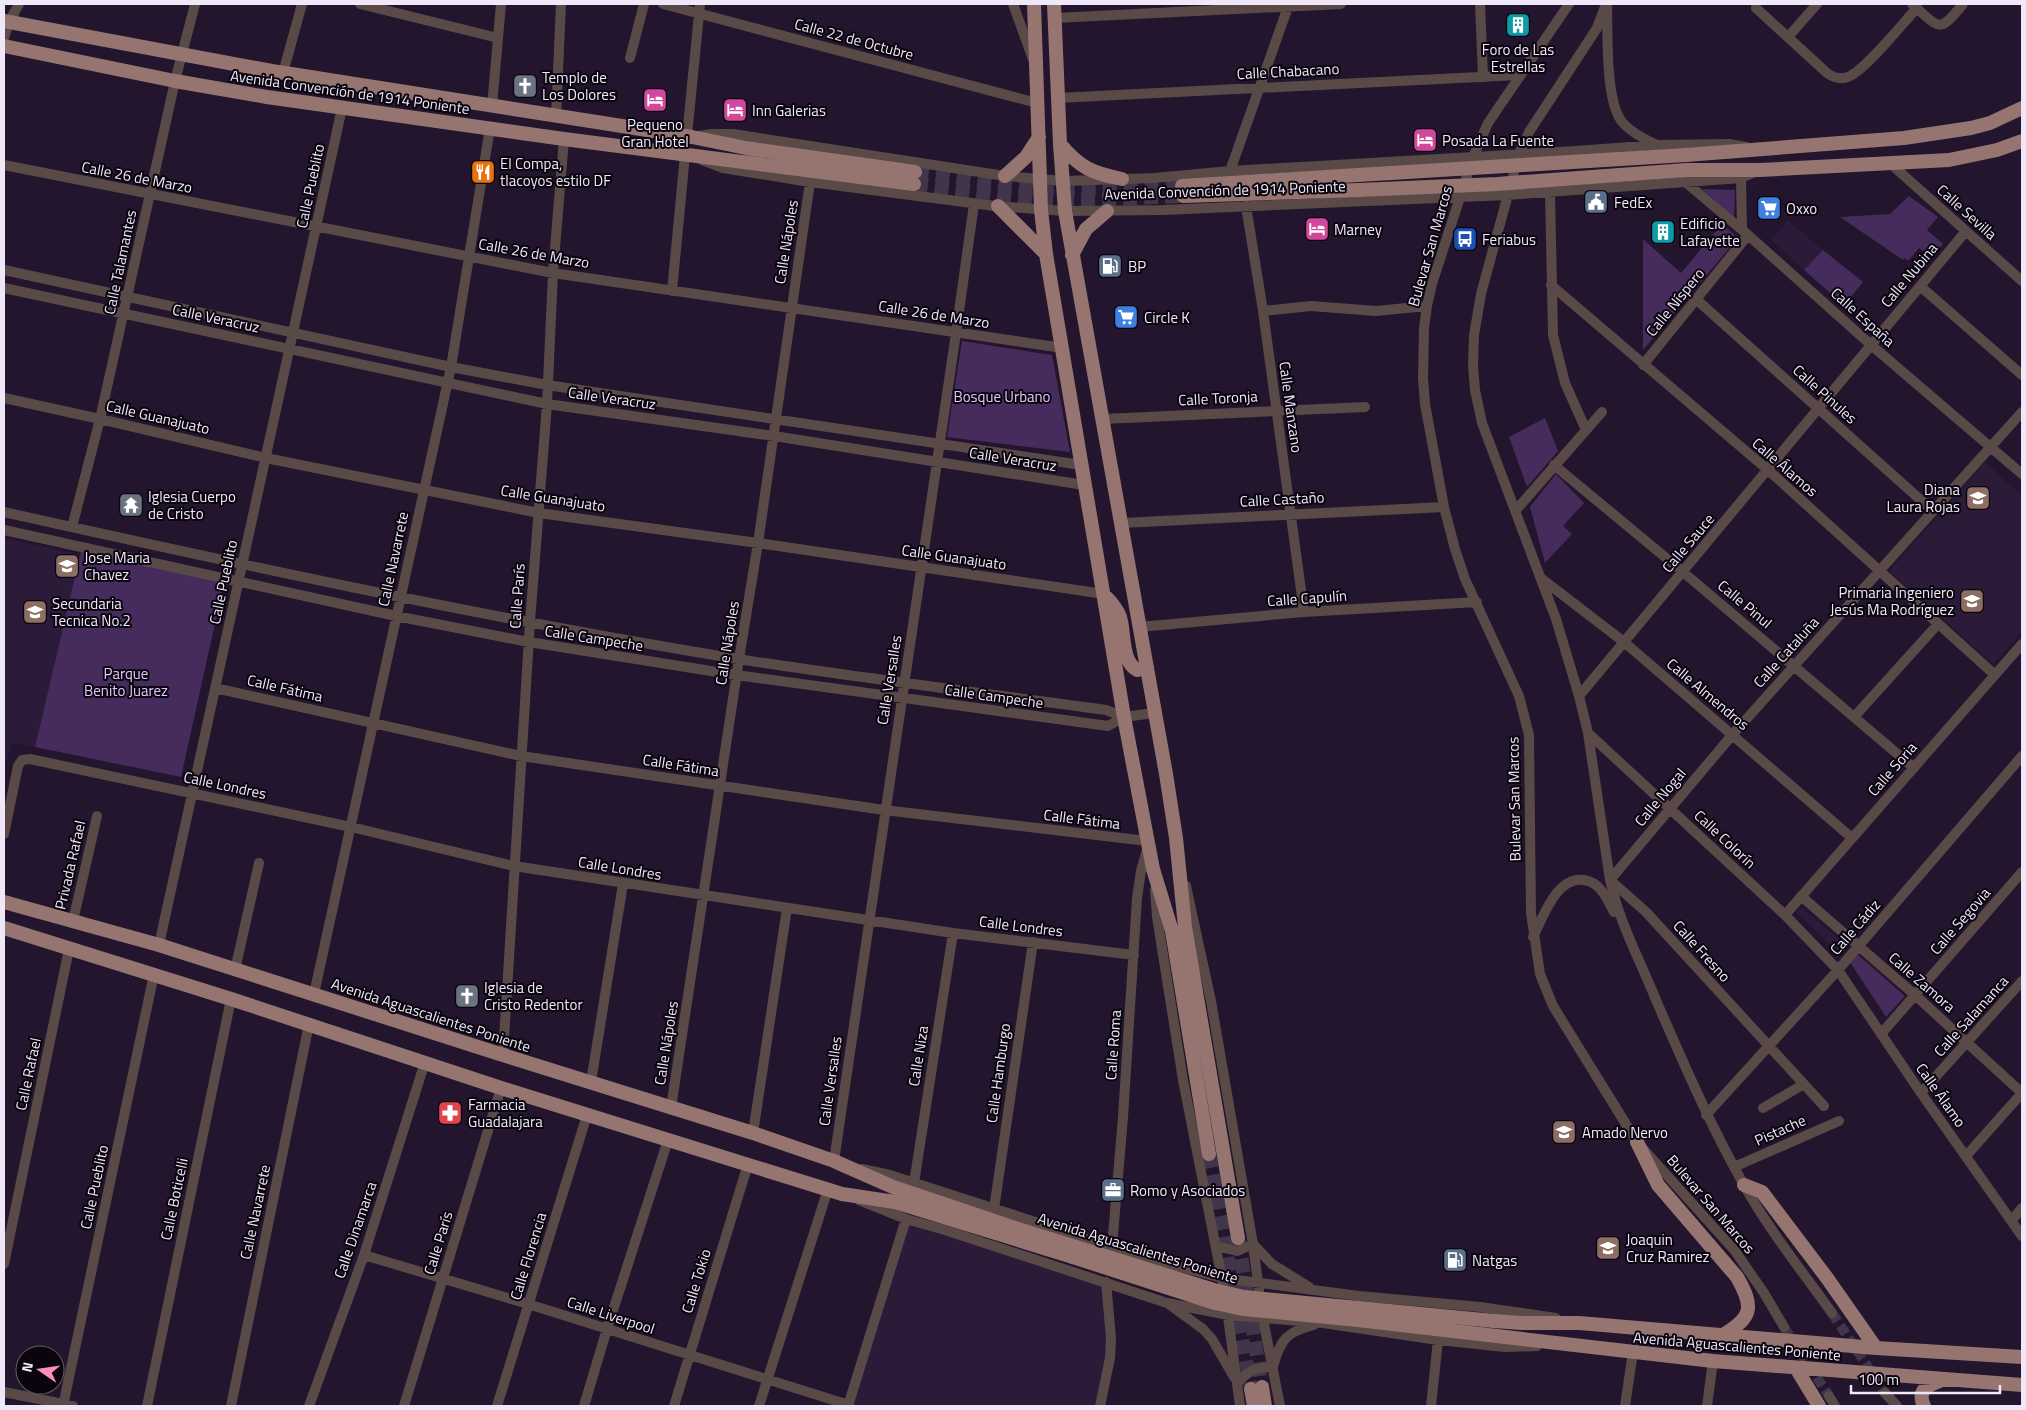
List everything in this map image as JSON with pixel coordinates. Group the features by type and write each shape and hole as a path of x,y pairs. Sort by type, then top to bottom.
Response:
{"main road":[{"path":"1034,4 1041,210 1046,254 1124,716 1153,869 1172,931 1209,1154"},
{"path":"1054,11 1065,211 1176,838 1185,927 1238,1238"},
{"name":"Avenida Convención de 1914 Poniente","path":"4,46 175,81 342,108 690,155 914,178 690,137 283,73 6,21"},
{"name":"Avenida Convención de 1914 Poniente","path":"1182,191 1359,182 1904,138 1990,123 2022,108"},
{"path":"1005,176 1026,157 1039,137"},
{"name":"Avenida Convención de 1914 Poniente","path":"1359,182 1497,184 1892,165 1949,160 1997,150 2022,141"},
{"path":"1060,144 1070,156 1090,171 1122,179"},
{"path":"998,206 1046,254"},
{"path":"1072,255 1086,229 1107,211"},
{"path":"1104,594 1118,614 1128,662 1137,670 1147,667"},
{"name":"Avenida Aguascalientes Poniente","path":"4,902 73,920 159,946 753,1133 834,1161 893,1187 1015,1228 1214,1290 1244,1297 1494,1321 1579,1323 1876,1348 2022,1357"},
{"name":"Avenida Aguascalientes Poniente","path":"4,928 231,998 501,1088 842,1194 895,1202 1224,1305 1244,1309 1358,1320 1713,1361 2022,1386"},
{"path":"1637,1142 1658,1185 1736,1277 1747,1295 1749,1304 1744,1320 1723,1335"},
{"path":"1744,1185 1762,1192 1832,1285 1876,1348"},
{"path":"1796,1368 1819,1406"},
{"path":"1924,1406 1921,1400 1926,1386 1942,1380"},
{"path":"1254,1406 1256,1388 1265,1406"}],"street":[{"path":"4,38 6,21 19,4"},
{"name":"Calle Talamantes","path":"72,527 100,419 175,81 195,4"},
{"path":"283,73 302,4"},
{"path":"360,4 498,38"},
{"path":"492,106 501,4"},
{"path":"556,116 561,4"},
{"path":"630,58 644,4"},
{"name":"Calle 22 de Octubre","path":"663,4 699,9 1037,102"},
{"path":"1013,4 1027,48 1036,67"},
{"path":"1054,11 1341,4"},
{"path":"1480,4 1483,77"},
{"name":"Bulevar San Marcos","path":"1569,4 1488,123 1473,157 1459,197 1427,306 1424,328 1423,378 1425,404 1444,507 1465,579 1519,696 1529,735 1531,913 1533,937 1540,974 1553,1006 1637,1142 1734,1251 1764,1293 1784,1327"},
{"path":"1606,4 1611,96 1615,110 1623,123 1636,135 1656,145"},
{"name":"Bulevar San Marcos","path":"1606,4 1597,28 1529,132 1518,154 1481,294 1474,335 1473,365 1475,390 1482,423 1556,619 1579,696 1588,733 1610,880 1627,937 1706,1115 1734,1167 1744,1185 1832,1313"},
{"path":"1788,37 1817,4"},
{"path":"1756,8 1827,73 1834,77 1842,78 1858,70 1914,6 1941,26 1947,24 1963,4"},
{"path":"1230,171 1288,5"},
{"path":"690,137 699,9"},
{"name":"Calle Chabacano","path":"1058,98 1519,75"},
{"name":"Calle Pueblito","path":"159,946 342,108"},
{"name":"Calle Navarrete","path":"314,994 451,366 490,128"},
{"name":"Avenida Convención de 1914 Poniente","path":"690,137 733,134 1005,176 1064,181 1122,179 1656,145 1729,144 1751,149"},
{"name":"Calle París","path":"503,1055 530,622 547,404 553,273 564,139"},
{"path":"1576,151 1570,158 1567,173 1571,182 1580,189"},
{"path":"672,291 690,155"},
{"name":"Avenida Convención de 1914 Poniente","path":"690,155 723,168 810,182 974,204 1065,211 1246,206 1507,195 1580,189 1686,176 1741,178 1760,170"},
{"path":"1434,159 1446,177 1439,195 1434,198"},
{"name":"Calle 26 de Marzo","path":"4,165 553,273 1063,348"},
{"name":"Calle Sevilla","path":"1892,165 2022,281"},
{"name":"Calle España","path":"1686,176 1745,232 1870,344 2022,474"},
{"path":"1741,178 1745,232"},
{"name":"Calle Nápoles","path":"671,1108 736,675 758,543 810,182"},
{"path":"1550,192 1553,335 1565,383 1586,430"},
{"name":"Calle Versalles","path":"834,1161 974,204"},
{"name":"Calle Manzano","path":"1246,206 1263,311 1304,612"},
{"name":"Calle Nubina","path":"1819,408 1870,344 1966,231"},
{"name":"Calle Níspero","path":"1643,365 1697,300 1745,232"},
{"name":"Calle Veracruz","path":"4,270 547,385 1081,465"},
{"name":"Calle Álamos","path":"1551,285 1768,470 1995,675"},
{"path":"1920,286 2022,375"},
{"name":"Calle Veracruz","path":"4,288 547,404 774,436 1084,485"},
{"name":"Calle Pinules","path":"1697,300 1933,510"},
{"path":"140,317 140,309 144,301"},
{"path":"1263,311 1311,306 1376,311 1427,306"},
{"name":"Calle Guanajuato","path":"4,398 266,458 539,513 1104,594"},
{"name":"Calle Toronja","path":"1103,419 1365,407"},
{"name":"Calle Sauce","path":"1579,696 1819,408"},
{"path":"1516,510 1602,412"},
{"name":"Calle Cataluña","path":"1733,734 2022,412"},
{"name":"Calle Pinul","path":"1554,466 1684,572 1914,768"},
{"name":"Calle Castaño","path":"1121,523 1444,507"},
{"name":"Calle Campeche","path":"4,512 400,598 739,659 1106,710 1124,716 1154,713"},
{"name":"Calle Campeche","path":"4,530 396,616 529,642 736,675 1108,726 1124,716"},
{"name":"Calle Almendros","path":"1541,578 1624,642 1852,838"},
{"name":"Calle Capulín","path":"1139,627 1304,612 1477,602"},
{"path":"1854,717 1938,624"},
{"name":"Calle Soria","path":"1785,915 2022,644"},
{"name":"Calle Fátima","path":"215,688 521,756 884,810 1148,843"},
{"name":"Calle Colorín","path":"1588,733 1785,915 1838,970"},
{"name":"Calle Nogal","path":"1610,880 1733,734"},
{"name":"Calle Cádiz","path":"1706,1115 1838,970 2022,756"},
{"name":"Calle Londres","path":"4,834 18,766 22,760 30,759 351,826 514,866 868,920 1134,955"},
{"name":"Privada Rafael","path":"73,920 97,816"},
{"path":"1176,838 1211,1001 1253,1244 1263,1318 1280,1406"},
{"name":"Calle Roma","path":"1112,1247 1123,1117 1137,898 1148,843"},
{"path":"235,970 259,863"},
{"path":"1153,869 1157,917 1183,1080 1222,1278 1240,1406"},
{"name":"Calle Segovia","path":"1881,1034 2022,872"},
{"path":"1533,937 1550,903 1567,884 1577,880 1594,883 1601,890 1627,937"},
{"name":"Calle Fresno","path":"1610,880 1646,912 1824,1106"},
{"path":"591,1082 623,884"},
{"name":"Calle Zamora","path":"1801,896 1916,995 2022,1093"},
{"path":"753,1133 787,908"},
{"name":"Calle Niza","path":"914,1183 953,932"},
{"name":"Calle Hamburgo","path":"994,1209 1033,942"},
{"name":"Calle Rafael","path":"4,1264 69,949"},
{"name":"Calle Álamo","path":"1838,970 1921,1093 2022,1236"},
{"name":"Calle Pueblito","path":"67,1406 154,974"},
{"name":"Calle Salamanca","path":"1921,1093 2022,981"},
{"name":"Calle Boticelli","path":"147,1406 231,998"},
{"name":"Calle Navarrete","path":"231,1406 309,1024"},
{"name":"Calle Dinamarca","path":"309,1406 364,1255 425,1062"},
{"path":"1763,1108 1804,1084"},
{"name":"Calle París","path":"404,1406 501,1088"},
{"path":"1966,1156 2022,1093"},
{"name":"Calle Florencia","path":"497,1406 587,1115"},
{"name":"Pistache","path":"1734,1167 1839,1121"},
{"path":"584,1406 668,1140"},
{"name":"Calle Tokio","path":"674,1406 748,1164"},
{"name":"Avenida Aguascalientes Poniente","path":"847,1167 873,1171 914,1183 1147,1258 1222,1278 1316,1291 1497,1309 1579,1323"},
{"path":"759,1406 828,1189"},
{"name":"Avenida Aguascalientes Poniente","path":"842,1194 906,1219 1167,1303 1228,1315 1323,1323 1438,1340 1505,1347 1570,1345"},
{"path":"2012,1220 2022,1208"},
{"path":"849,1406 906,1219"},
{"path":"1216,1246 1237,1252 1253,1244"},
{"path":"1253,1244 1262,1256 1272,1264 1316,1291"},
{"name":"Calle Liverpool","path":"364,1255 528,1304 849,1406"},
{"path":"1136,1292 1148,1275 1147,1258"},
{"path":"1100,1406 1111,1344 1106,1282"},
{"path":"1316,1291 1303,1298 1302,1310 1304,1315 1323,1323"},
{"path":"1167,1303 1203,1329 1212,1339 1237,1383"},
{"path":"1273,1367 1276,1354 1288,1335 1296,1330 1323,1323"},
{"path":"1431,1406 1438,1340"},
{"path":"1625,1406 1633,1352"},
{"path":"1707,1406 1713,1361"},
{"path":"1237,1383 1246,1373 1253,1369 1273,1367"},
{"path":"4,1392 67,1406"},
{"path":"1885,1393 1897,1406"},
{"path":"1829,1396 1835,1406"}],"shaded area":[{"path":"1788,220 1823,250 1804,270 1771,240"},
{"name":"Primaria Ingeniero Jesús Ma Rodríguez","path":"1985,462 2022,496 2022,631 1993,664 1889,571"},
{"name":"Secundaria Tecnica No.2","path":"4,538 80,555 35,747 12,743 4,769"},
{"path":"1801,907 1847,945 1839,953 1796,913"},
{"path":"906,1219 1106,1282 1111,1338 1100,1406 847,1406"}],"green space":[{"path":"1702,189 1735,190 1734,218"},
{"path":"1909,196 1938,217 1927,230 1943,244 1932,258 1919,248 1908,261 1904,258 1903,260 1840,217 1890,214"},
{"path":"1722,224 1738,238 1643,350 1643,239 1681,273"},
{"path":"1823,250 1863,282 1844,305 1804,270"},
{"name":"Bosque Urbano","path":"962,341 1052,355 1070,452 947,437"},
{"path":"1545,418 1558,451 1527,487 1509,437"},
{"path":"1556,474 1584,503 1563,526 1572,534 1545,563 1530,507"},
{"name":"Parque Benito Juarez","path":"81,551 224,583 181,777 35,747"},
{"path":"1857,954 1905,996 1886,1017 1850,962"}],"tunnel":[{"path":"915,172 1044,190 1182,186"},
{"path":"914,184 1040,200 1183,196"},
{"path":"1209,1154 1251,1389"},
{"path":"1238,1238 1262,1387"},
{"path":"1832,1313 1885,1393"},
{"path":"1784,1327 1829,1396"}],"place":[{"name":"Foro de Las Estrellas","path":"1518,25"},
{"name":"Templo de Los Dolores","path":"525,86"},
{"name":"Pequeno Gran Hotel","path":"655,100"},
{"name":"Inn Galerias","path":"735,110"},
{"name":"Posada La Fuente","path":"1425,140"},
{"name":"El Compa, tlacoyos estilo DF","path":"483,172"},
{"name":"FedEx","path":"1596,202"},
{"name":"Oxxo","path":"1769,208"},
{"name":"Marney","path":"1317,229"},
{"name":"Edificio Lafayette","path":"1663,232"},
{"name":"Feriabus","path":"1465,239"},
{"name":"BP","path":"1110,266"},
{"name":"Circle K","path":"1126,317"},
{"name":"Diana Laura Rojas","path":"1978,498"},
{"name":"Iglesia Cuerpo de Cristo","path":"131,505"},
{"name":"Jose Maria Chavez","path":"67,566"},
{"name":"Primaria Ingeniero Jesús Ma Rodríguez","path":"1972,601"},
{"name":"Secundaria Tecnica No.2","path":"35,612"},
{"name":"Iglesia de Cristo Redentor","path":"467,996"},
{"name":"Farmacia Guadalajara","path":"450,1113"},
{"name":"Amado Nervo","path":"1564,1132"},
{"name":"Romo y Asociados","path":"1113,1190"},
{"name":"Joaquin Cruz Ramirez","path":"1608,1248"},
{"name":"Natgas","path":"1455,1260"}]}
